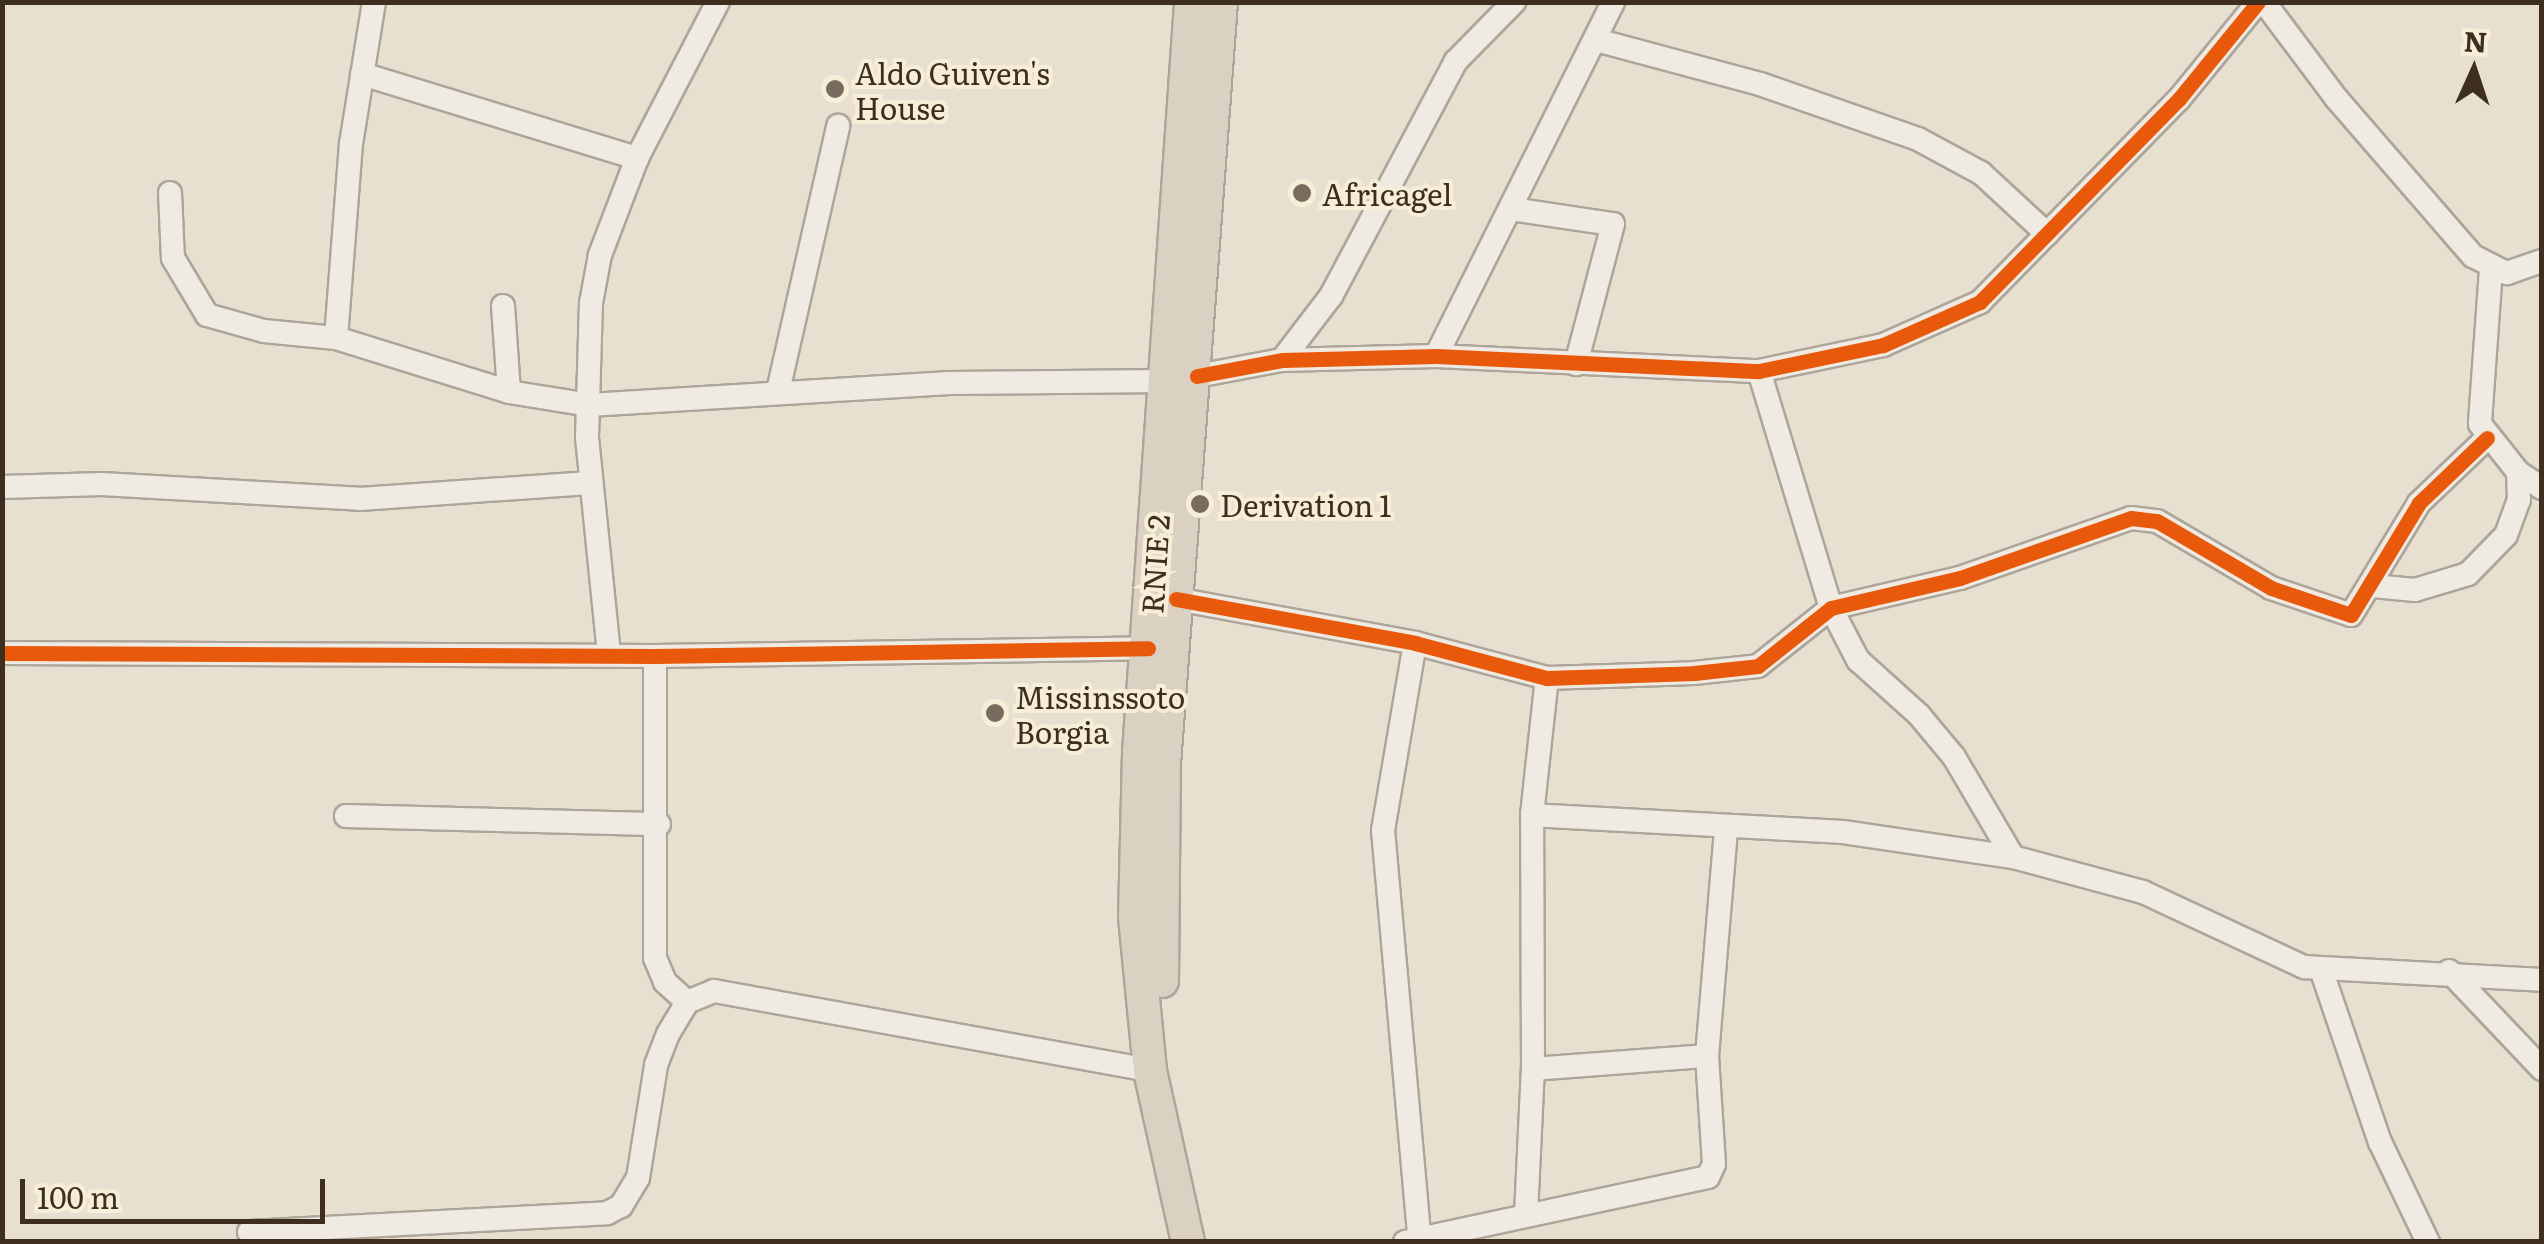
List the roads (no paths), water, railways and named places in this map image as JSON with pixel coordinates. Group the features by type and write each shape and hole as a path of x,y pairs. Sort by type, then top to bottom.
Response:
{"highway":[{"name":"RNIE 2","path":"1188,1242 1150,1070 1135,917 1164,381 1192,2"},
{"name":"RNIE 2","path":"1207,1242 1182,1140 1162,988 1159,905 1176,599 1196,376 1221,2"}],"street":[{"path":"336,338 362,74 374,2"},
{"path":"610,654 589,483 591,303 600,255 637,158 718,2"},
{"path":"1282,360 1331,296 1456,60 1514,2"},
{"path":"1436,356 1613,2"},
{"path":"1196,376 1282,360 1436,356 1759,371 1883,346 1936,327 1980,302 2198,78 2261,2 2441,223 2491,269 2507,273 2542,262"},
{"path":"1596,40 1789,93 1918,139 1982,173 2046,234"},
{"path":"362,74 637,158"},
{"path":"778,391 838,126"},
{"path":"170,193 173,258 206,314 264,331 336,338 509,392 590,405 778,391 1164,381"},
{"path":"1512,209 1613,224 1576,364"},
{"path":"2491,269 2478,410 2486,438 2518,472 2542,488"},
{"path":"503,306 509,392"},
{"path":"1759,371 1830,608 1858,660 1919,715 1963,770 2013,857"},
{"path":"1176,599 1415,643 1547,678 1758,666 1830,608 1960,578 2132,518 2157,520 2271,588 2337,615 2351,615 2373,586 2419,503 2486,438"},
{"path":"2373,586 2414,590 2468,574 2506,536 2519,500 2518,472"},
{"path":"2,487 102,484 360,499 589,483"},
{"path":"1415,643 1383,830 1412,1239 1708,1177 1714,1164 1707,1056 1726,828"},
{"path":"2,653 655,656 1148,648"},
{"path":"655,656 660,824 655,958 665,982 687,1002"},
{"path":"1526,1215 1533,1069 1532,815 1547,678"},
{"path":"1532,815 1844,832 2013,857 2143,892 2322,972 2448,970 2542,980"},
{"path":"346,816 660,824"},
{"path":"2448,970 2542,1070"},
{"path":"2322,972 2380,1142 2428,1242"},
{"path":"249,1232 607,1213 621,1206 638,1178 656,1065 687,1002 714,991 1150,1070"},
{"path":"1533,1069 1707,1056"}],"place":[{"name":"Aldo Guiven's House","path":"835,89"},
{"name":"Africagel","path":"1302,193"},
{"name":"Derivation 1","path":"1200,504"},
{"name":"Missinssoto Borgia","path":"995,713"}]}
